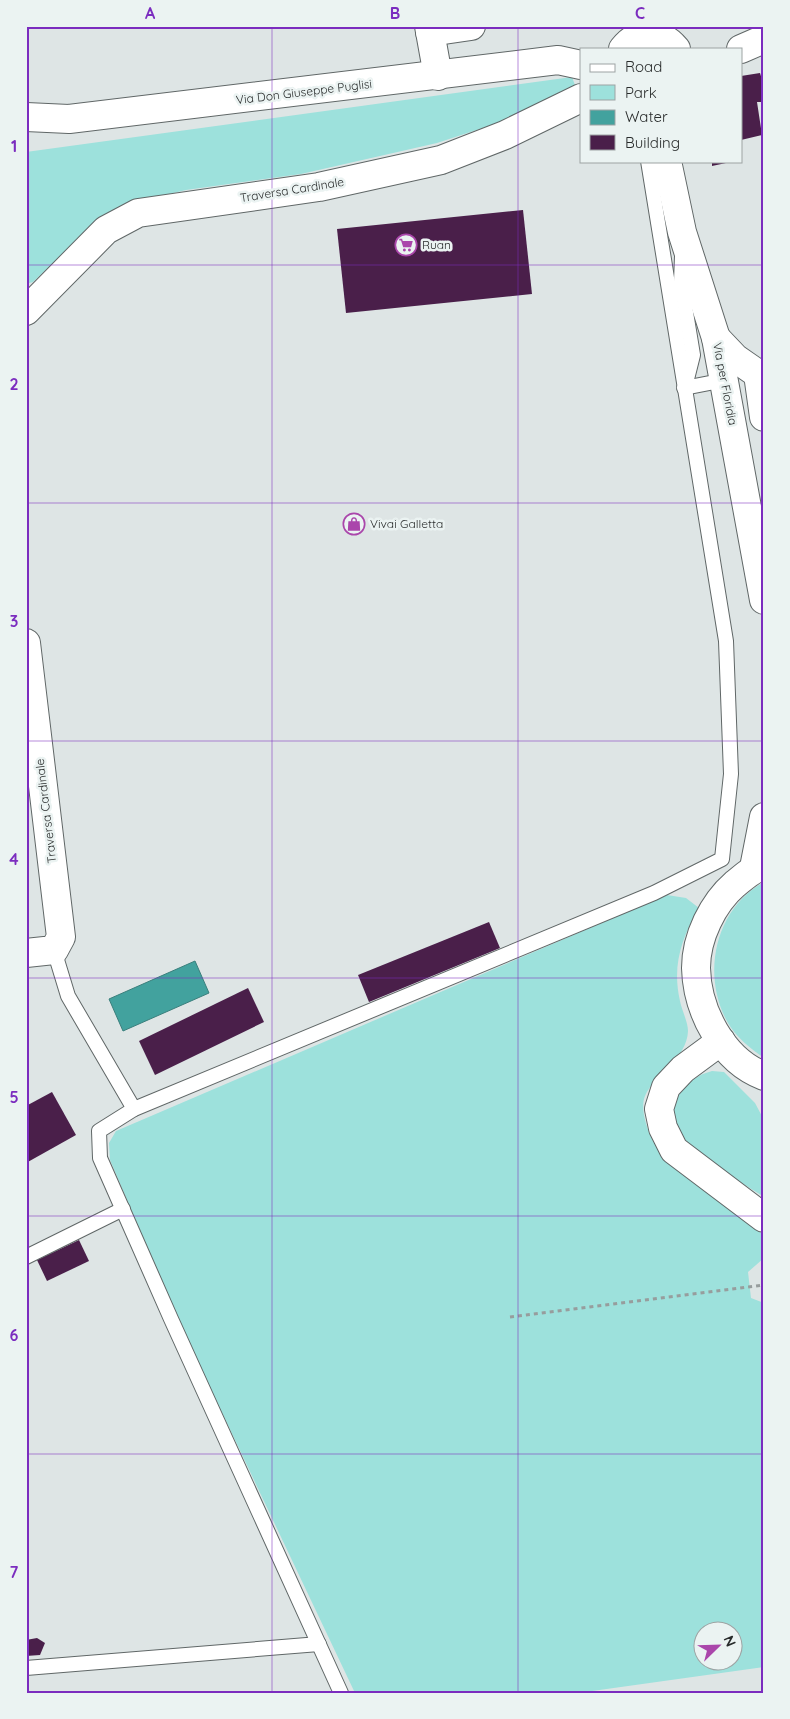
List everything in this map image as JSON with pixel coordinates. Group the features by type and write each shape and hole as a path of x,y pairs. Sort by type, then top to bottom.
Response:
{"street":[{"path":"438,76 430,29 471,26"},
{"path":"619,48 628,34 655,34 675,41"},
{"path":"742,49 764,39"},
{"name":"Via Don Giuseppe Puglisi","path":"26,117 69,119 438,76 558,60 580,65"},
{"name":"Traversa Cardinale","path":"26,311 106,230 138,213 320,187 441,160 505,135 580,98"},
{"name":"Via per Floridia","path":"670,166 682,232 716,338 763,605"},
{"path":"716,338 735,358 758,374 764,417"},
{"name":"Traversa Cardinale","path":"26,643 61,938 54,950"},
{"path":"762,1077 738,1060 721,1041 702,1006 696,967 704,928 724,894 759,866 764,817"},
{"path":"26,953 54,950"},
{"path":"721,1041 683,1070 666,1087 659,1109 663,1128 674,1150 764,1218"}],"lane":[{"path":"342,1693 100,1158 99,1131 134,1109 654,893 722,859 731,774 726,641 648,162"},
{"path":"682,232 681,282 693,355 684,388"},
{"path":"684,388 724,380"},
{"path":"54,950 68,996 134,1109"},
{"path":"26,1257 123,1209"},
{"path":"26,1668 319,1644"}],"path":[{"path":"510,1316 764,1285"}],"green space":[{"path":"572,77 576,88 507,120 437,143 301,174 186,190 132,203 79,238 33,282 26,284 26,152"},
{"path":"764,882 764,1058 740,1038 728,1023 720,1005 715,985 714,965 717,945 733,909 747,894"},
{"path":"667,895 686,898 699,908 687,931 678,964 678,988 688,1028 686,1041 677,1058 650,1087 645,1096 643,1111 652,1138 665,1159 739,1213 764,1236 764,1258 748,1272 751,1298 764,1303 764,1667 742,1670 742,1622 692,1622 692,1672 728,1672 578,1693 355,1693 178,1320 110,1160 109,1143 116,1131"},
{"path":"712,1071 724,1072 755,1103 764,1120 764,1197 699,1155 685,1142 678,1131 674,1119 674,1106 679,1095 693,1080"}],"water":[{"path":"195,961 209,993 123,1031 109,999"}],"building":[{"path":"760,73 764,86 764,102 757,102 762,135 742,140 742,76"},
{"path":"712,162 726,162 726,163 712,166"},
{"path":"523,210 532,294 346,313 337,229"},
{"path":"489,922 500,948 369,1002 358,975"},
{"path":"248,988 264,1022 155,1075 139,1041"},
{"path":"52,1092 76,1135 26,1163 26,1106"},
{"path":"79,1240 89,1261 47,1281 37,1260"},
{"path":"37,1638 45,1643 40,1655 26,1656 26,1640"}],"place":[{"name":"Ruan","path":"406,245"},
{"name":"Vivai Galletta","path":"354,524"}]}
